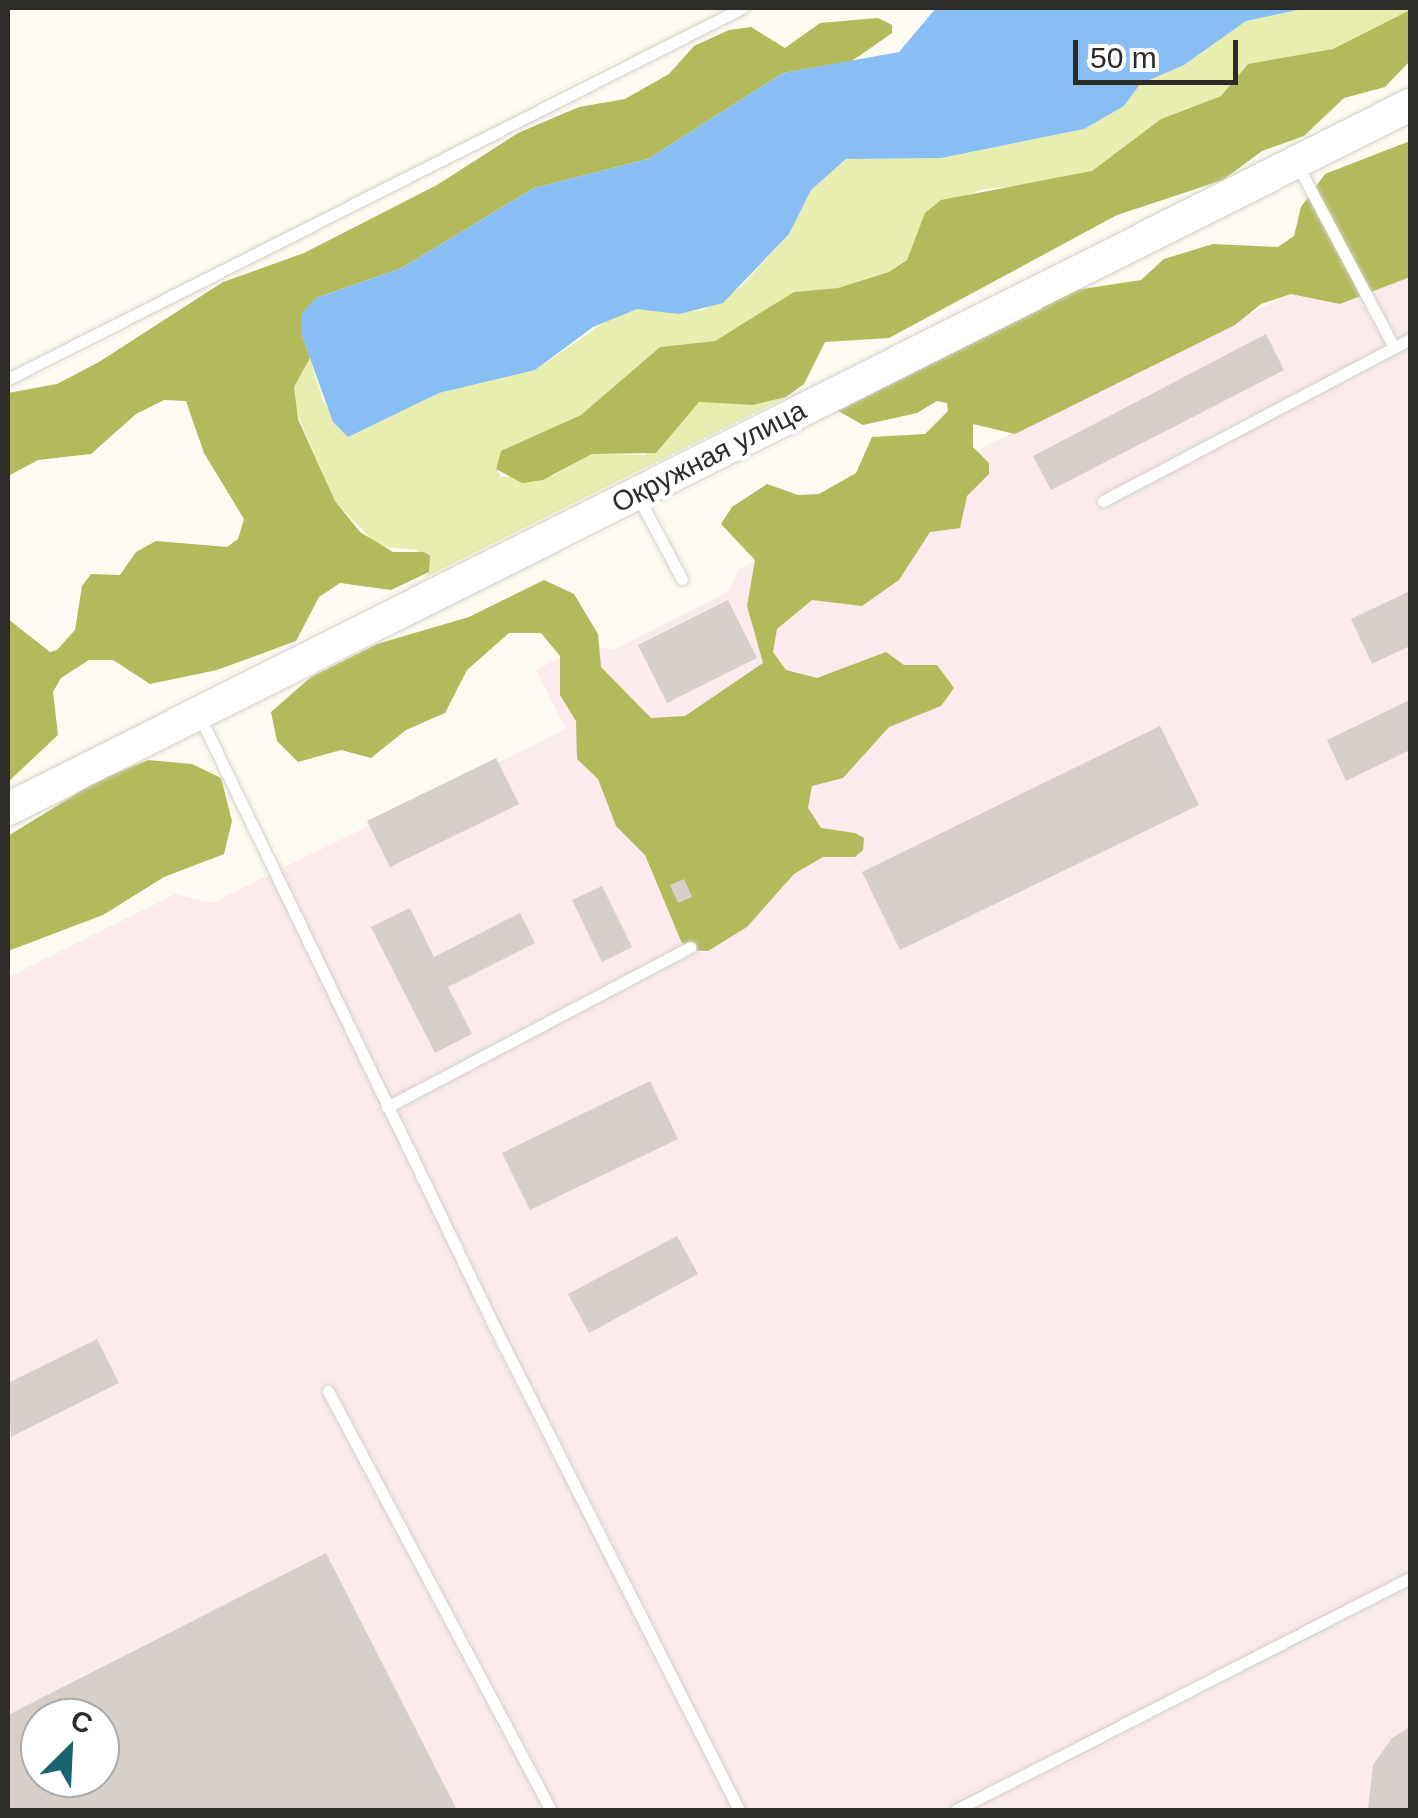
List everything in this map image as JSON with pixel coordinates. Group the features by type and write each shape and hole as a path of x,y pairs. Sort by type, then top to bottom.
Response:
{"main road":[{"name":"Окружная улица","path":"8,809 1410,105"}],"lane":[{"path":"8,380 742,8"},
{"path":"1296,162 1394,347"},
{"path":"1104,501 1410,338"},
{"path":"636,494 682,579"},
{"path":"198,713 387,1107 739,1810"},
{"path":"387,1107 690,947"},
{"path":"328,1391 551,1810"},
{"path":"956,1810 1410,1578"}],"shaded area":[{"path":"1410,234 1410,1810 8,1810 8,977 175,894 212,903 566,729 536,670 585,645 614,650 729,591 738,570"}],"green space":[{"path":"1307,8 1410,10 1333,49 1248,64 1221,96 1161,119 1092,171 1060,182 984,189 933,206 907,260 889,272 838,288 794,292 715,341 660,347 581,415 501,451 496,469 501,477 553,476 592,454 645,455 699,402 753,405 786,397 424,578 429,572 417,550 378,546 335,501 296,411 294,387 310,358 323,401 349,436 439,393 535,370 614,316 637,309 702,311 741,287 789,234 811,190 846,159 941,158 1084,129 1124,106 1139,84 1184,65 1246,21"},
{"path":"1410,10 1410,61 1385,87 1344,98 1304,136 1262,151 1223,180 1117,215 889,338 825,342 804,384 786,397 753,405 699,402 656,453 592,454 543,480 522,483 496,469 501,451 581,415 660,347 715,341 794,292 838,288 889,272 907,260 925,213 941,200 1092,171 1161,119 1221,96 1248,64 1333,49"},
{"path":"878,18 892,25 892,33 852,61 783,73 648,159 534,188 402,268 316,298 302,336 310,358 294,387 298,419 335,501 360,532 393,552 424,552 430,556 429,572 391,590 340,583 319,597 296,641 217,670 150,684 113,660 89,660 61,678 53,692 58,735 8,782 8,619 50,652 57,650 75,630 82,586 91,574 120,575 136,552 156,541 227,547 238,539 244,519 204,453 186,401 164,400 136,414 91,454 38,460 8,476 8,393 57,384 99,362 223,282 304,253 437,185 518,133 579,107 625,99 669,74 694,46 729,30 751,27 785,48 820,23"},
{"path":"1410,141 1410,277 1340,304 1291,294 1261,304 1235,325 1015,434 973,424 973,447 989,463 989,474 967,496 960,528 930,532 899,580 862,606 812,600 777,629 773,652 786,670 817,678 886,652 904,665 937,665 954,688 941,706 889,727 843,778 812,786 808,808 821,828 855,833 864,838 863,850 855,857 823,857 794,874 747,927 708,951 688,950 681,941 645,855 616,826 598,779 577,759 576,721 560,695 560,656 541,633 509,633 467,670 445,713 406,730 371,758 341,750 298,762 277,741 271,712 311,677 377,644 469,617 544,580 574,594 598,634 601,667 651,718 685,716 763,663 747,606 755,560 721,524 732,507 767,484 798,495 819,494 856,473 872,437 925,434 948,411 947,403 937,401 917,413 863,425 838,411 1076,290 1141,280 1164,259 1213,244 1278,247 1294,236 1301,207 1325,174"},
{"path":"148,760 192,764 221,778 232,821 224,854 164,877 103,915 8,951 8,836 97,781"}],"water":[{"path":"936,8 1307,8 1246,21 1184,65 1140,84 1124,106 1084,129 941,158 846,159 811,190 789,234 723,303 679,314 637,309 593,327 535,370 439,393 348,437 333,422 302,336 301,314 316,298 402,268 534,188 648,159 783,73 899,52"}],"building":[{"path":"1266,334 1284,370 1051,490 1033,456"},
{"path":"1410,591 1410,646 1372,664 1351,619"},
{"path":"728,600 757,658 667,703 638,645"},
{"path":"1410,700 1410,750 1346,781 1327,740"},
{"path":"1160,726 1199,805 900,950 862,872"},
{"path":"496,758 519,804 390,867 367,821"},
{"path":"684,879 692,897 678,903 670,885"},
{"path":"602,886 632,947 602,962 572,900"},
{"path":"410,908 434,957 520,913 535,943 448,987 472,1034 435,1053 371,927"},
{"path":"650,1081 678,1139 530,1210 502,1153"},
{"path":"677,1236 698,1274 589,1333 568,1294"},
{"path":"97,1339 119,1383 11,1437 8,1383"},
{"path":"326,1553 457,1810 8,1810 8,1715 20,1709 20,1798 120,1798 120,1698 41,1698"},
{"path":"1410,1727 1410,1810 1368,1810 1373,1765 1392,1738"}]}
